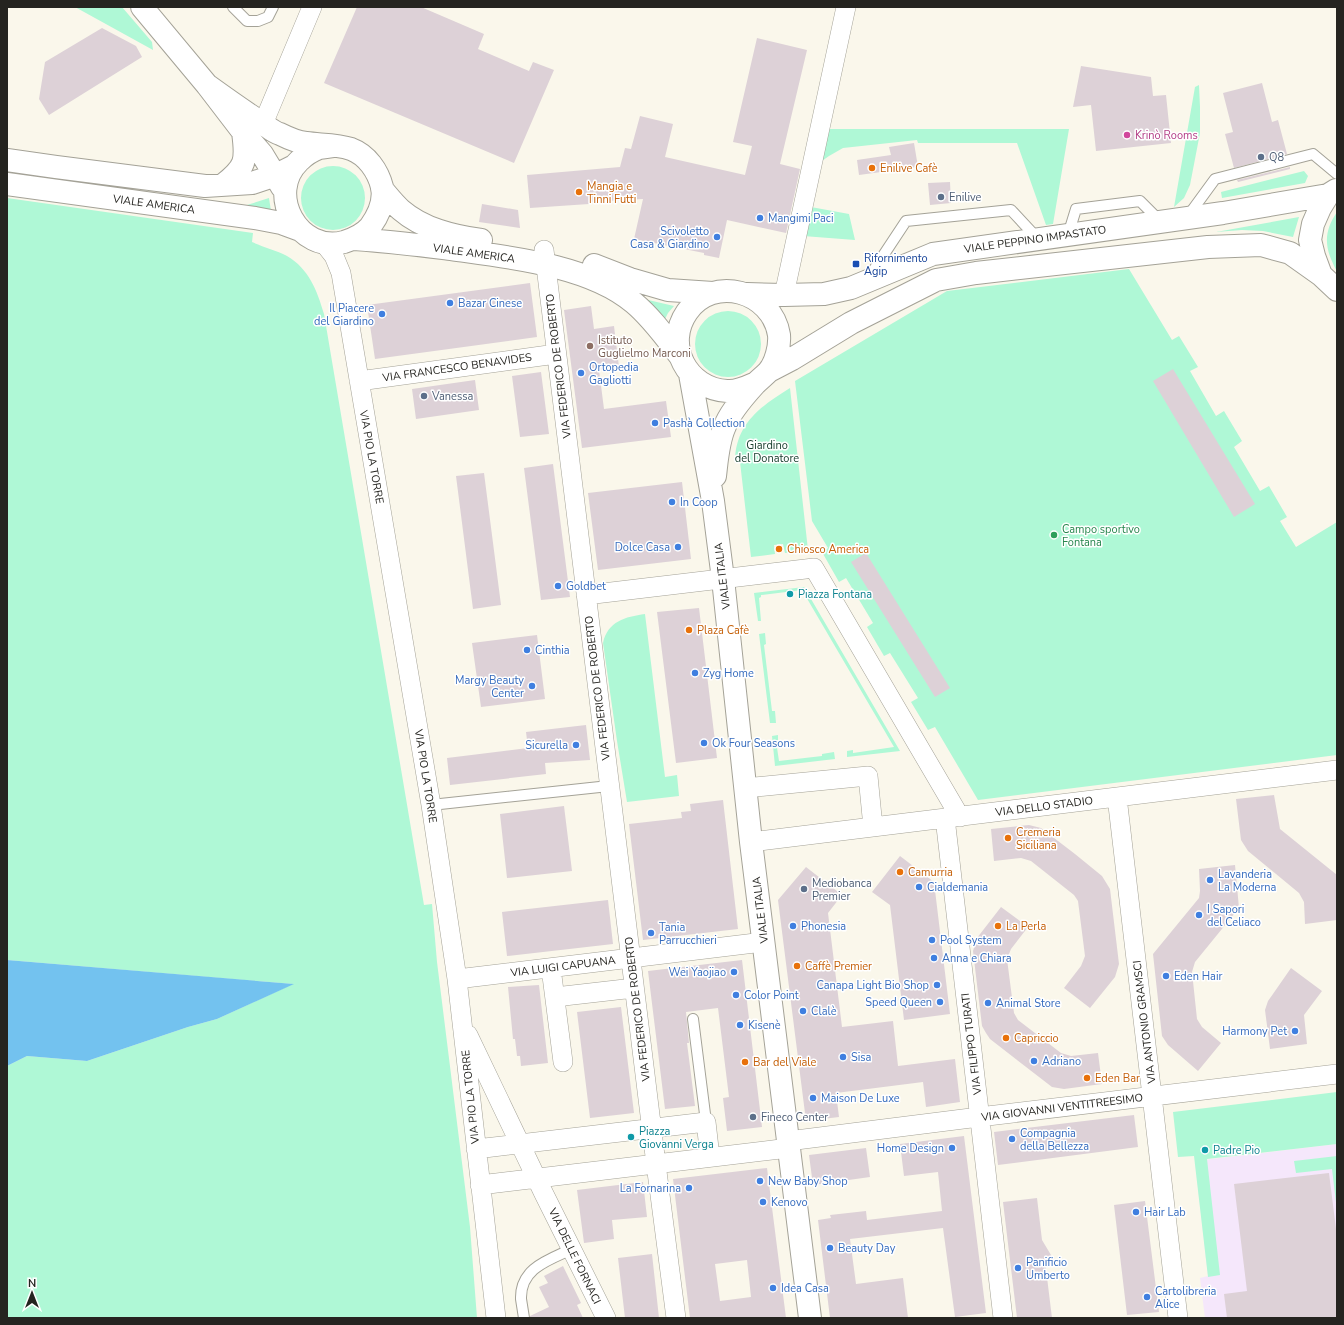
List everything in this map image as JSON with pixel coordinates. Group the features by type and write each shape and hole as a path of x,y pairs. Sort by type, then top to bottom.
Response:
{"main road":[{"path":"142,7 208,85 253,125 304,143 351,149 366,158 377,172 382,189 382,204 376,218 367,230 354,239 339,243 323,242 311,238 300,230 291,219 286,206 285,178 262,154 253,125"},
{"path":"222,185 235,176 243,166 253,125"},
{"path":"7,160 204,186 252,183 285,178 305,155 319,148 334,146"},
{"name":"VIALE AMERICA","path":"7,184 255,218 281,223 300,230"},
{"name":"VIALE AMERICA","path":"382,189 400,210 418,222 437,230 545,257 614,289 634,303 656,325 685,365"},
{"path":"1322,275 1314,256 1310,240 1313,224 1320,208 1333,192"},
{"name":"VIALE PEPPINO IMPASTATO","path":"747,294 824,294 850,288 933,254 1223,213 1333,192"},
{"name":"VIALE AMERICA","path":"354,239 380,240 479,253 545,257 586,262 630,279 668,290 712,293"},
{"path":"685,365 701,383 714,389 728,391 743,389 851,323 936,280 1208,247 1261,245 1290,253 1322,275 1337,290"},
{"path":"730,290 747,294 762,304 774,318 779,336 777,354 762,377 740,401 725,425 718,448 713,501 685,365 678,340 680,325 688,311 699,300 712,293 730,290"},
{"name":"VIALE ITALIA","path":"713,501 723,579 745,788 810,1318"}],"street":[{"path":"253,125 300,7"},
{"path":"253,125 312,7"},
{"path":"784,295 846,7"},
{"name":"VIA PIO LA TORRE","path":"323,242 334,256 341,273 431,805 457,979 496,1318"},
{"name":"VIA FEDERICO DE ROBERTO","path":"545,257 657,1172"},
{"name":"VIA FRANCESCO BENAVIDES","path":"359,381 556,354"},
{"path":"586,595 814,568 953,818"},
{"name":"VIA DELLO STADIO","path":"752,842 1337,770"},
{"path":"745,788 868,776 873,827"},
{"name":"VIA ANTONIO GRAMSCI","path":"1117,797 1178,1318"},
{"name":"VIA FILIPPO TURATI","path":"953,818 979,1117 1003,1318"},
{"name":"VIA LUIGI CAPUANA","path":"457,979 764,942"},
{"path":"551,968 563,1062"},
{"path":"555,997 634,988"},
{"name":"VIA DELLE FORNACI","path":"462,1023 540,1186 606,1318"},
{"name":"VIA GIOVANNI VENTITREESIMO","path":"480,1185 540,1186 657,1172 710,1157 979,1117 1337,1074"},
{"path":"476,1150 520,1144 650,1120 706,1122 710,1157"},
{"path":"657,1172 676,1318"}],"lane":[{"path":"233,7 247,21 258,21 268,17 273,7"},
{"path":"1186,218 1215,179 1313,154 1337,174"},
{"path":"866,282 906,221 1011,210 1038,239"},
{"path":"431,805 609,786"},
{"path":"694,1019 706,1122"},
{"path":"524,1318 521,1298 527,1275 537,1266 572,1249"}],"shaded area":[{"path":"1337,1144 1337,1318 1205,1318 1200,1278 1208,1276 1195,1161"}],"green space":[{"path":"75,7 122,7 152,42 153,50"},
{"path":"1199,85 1200,133 1190,185 1184,198 1174,207 1195,87"},
{"path":"826,129 1069,129 1053,224 1046,225 1017,143 918,143 917,140 843,148 819,163"},
{"path":"333,166 351,171 356,175 360,180 365,198 360,216 356,221 351,225 333,230 315,225 310,221 306,216 301,198 306,180 310,175 315,171"},
{"path":"1304,171 1308,176 1305,183 1222,198 1221,192"},
{"path":"7,198 253,233 252,242 283,254 295,261 307,274 315,289 324,314 424,905 432,904 437,962 470,1227 477,1318 7,1318 7,1066 27,1056 87,1061 188,1027 217,1019 293,984 7,960"},
{"path":"269,198 271,211 236,206 247,205"},
{"path":"811,207 849,214 855,240 803,236"},
{"path":"1337,212 1337,271 1327,247 1327,235 1330,224"},
{"path":"1299,217 1293,237 1263,231 1242,230 1216,232"},
{"name":"Campo sportivo Fontana","path":"1129,269 1172,340 1179,336 1198,367 1190,371 1216,416 1224,411 1242,441 1234,447 1260,491 1269,486 1287,517 1280,521 1296,547 1337,522 1337,755 978,800 935,727 928,730 911,702 918,698 890,653 884,656 867,627 873,623 846,578 839,582 822,552 828,548 812,521 795,381 947,291"},
{"path":"644,299 674,306 664,321"},
{"path":"721,311 735,311 747,316 756,325 761,337 759,357 752,368 735,377 721,377 709,372 700,363 695,351 695,337 700,325 709,316"},
{"name":"Giardino del Donatore","path":"790,388 808,550 785,553 783,544 774,545 775,554 751,557 740,462 735,462 736,449 745,427 752,418 760,409"},
{"path":"804,587 900,751 847,757 847,751 853,750 853,753 894,747 802,590 761,595 759,598 761,621 758,621 754,593"},
{"path":"645,614 665,777 677,775 679,796 627,802 603,643 609,630 618,621"},
{"path":"765,633 766,644 764,645 772,711 775,711 776,723 770,723 759,634"},
{"path":"778,735 778,740 776,741 779,761 822,756 822,754 834,752 835,759 775,766 772,736"},
{"path":"1337,1092 1337,1144 1207,1159 1220,1275 1208,1277 1194,1156 1178,1157 1173,1112"},
{"path":"1337,1156 1337,1211 1332,1169 1296,1173 1294,1161"}],"water":[{"path":"7,960 294,984 217,1019 188,1027 87,1061 27,1056 7,1066"}],"building":[{"path":"357,7 421,7 484,34 478,49 529,71 533,62 554,70 514,163 324,83"},
{"path":"102,28 136,46 142,57 49,115 39,99 45,62"},
{"path":"757,38 807,50 780,164 800,169 786,233 727,220 719,258 704,255 704,253 634,239 643,199 589,202 589,204 530,208 527,175 620,167 625,148 631,149 640,116 673,124 665,157 745,175 752,146 733,142"},
{"path":"1081,66 1151,77 1153,96 1166,95 1171,143 1096,151 1091,105 1073,107"},
{"path":"1262,83 1272,122 1278,120 1287,154 1234,168 1225,134 1233,132 1223,93"},
{"path":"914,143 918,167 859,175 857,160 891,155 889,147"},
{"path":"1290,167 1290,169 1238,182 1237,180"},
{"path":"950,182 951,203 930,205 928,183"},
{"path":"482,204 518,210 520,228 479,222"},
{"path":"530,283 537,337 375,359 367,305"},
{"path":"591,306 594,329 614,326 619,367 599,370 604,409 666,401 671,437 582,448 564,310"},
{"path":"1173,369 1255,504 1234,517 1153,381"},
{"path":"541,372 549,434 520,437 512,376"},
{"path":"475,380 479,410 416,419 412,389"},
{"path":"553,464 570,597 541,600 524,468"},
{"path":"484,473 501,605 473,609 456,476"},
{"path":"682,482 691,559 598,570 588,493"},
{"path":"866,553 950,688 935,697 851,562"},
{"path":"699,608 717,758 676,763 657,612"},
{"path":"537,635 545,699 481,707 472,643"},
{"path":"586,725 590,760 545,763 546,774 450,785 447,758 528,748 526,732"},
{"path":"1274,795 1280,829 1337,875 1337,920 1305,924 1304,902 1299,893 1248,851 1241,840 1236,799"},
{"path":"723,800 738,929 643,940 629,824 682,818 681,812 691,811 690,804"},
{"path":"564,806 572,871 507,878 500,814"},
{"path":"1029,825 1041,828 1075,854 1102,876 1110,889 1119,964 1115,977 1090,1008 1064,988 1081,966 1085,956 1078,901 1074,895 1031,861 1021,858 994,861 991,829"},
{"path":"900,856 934,882 950,1014 904,1020 890,905 872,892"},
{"path":"1235,865 1239,908 1195,962 1192,972 1197,1019 1202,1027 1221,1043 1198,1071 1168,1045 1162,1036 1153,954 1199,898 1199,869"},
{"path":"806,867 842,895 828,913 842,1027 893,1021 898,1066 955,1059 960,1102 926,1107 923,1082 836,1093 839,1117 806,1121 778,900"},
{"path":"608,900 613,944 507,956 502,912"},
{"path":"1001,907 1028,927 1011,949 1007,959 1014,1013 1018,1020 1061,1053 1071,1056 1098,1053 1102,1084 1064,1089 1052,1087 990,1039 982,1026 973,951 977,938"},
{"path":"742,960 762,1127 727,1131 723,1098 729,1097 718,1008 686,1012 689,1043 687,1043 695,1106 665,1109 648,971"},
{"path":"1291,968 1322,991 1304,1015 1307,1044 1270,1049 1265,1010 1268,1001"},
{"path":"539,985 548,1063 521,1066 520,1056 517,1056 515,1039 513,1039 508,987"},
{"path":"621,1007 634,1113 590,1118 577,1012"},
{"path":"1134,1115 1138,1147 998,1165 994,1132"},
{"path":"964,1136 986,1313 955,1317 943,1228 850,1239 856,1284 903,1278 908,1318 830,1318 818,1220 831,1218 830,1215 866,1211 867,1220 942,1211 938,1172 904,1176 900,1144"},
{"path":"866,1148 870,1177 813,1185 809,1155"},
{"path":"767,1168 786,1318 690,1318 673,1179","holes":["747,1260 751,1297 720,1301 715,1264"]},
{"path":"1329,1173 1337,1237 1337,1318 1227,1318 1224,1294 1247,1291 1234,1184"},
{"path":"643,1182 647,1217 612,1220 614,1239 584,1243 577,1190"},
{"path":"1037,1198 1042,1240 1054,1260 1045,1261 1052,1318 1017,1318 1003,1202"},
{"path":"1145,1201 1159,1312 1127,1315 1114,1205"},
{"path":"652,1254 659,1318 625,1318 618,1258"},
{"path":"563,1266 581,1303 577,1305 583,1318 530,1318 530,1316 549,1307 539,1287 548,1283 544,1276"}],"place":[{"name":"Krinò Rooms","path":"1127,135"},
{"name":"Q8","path":"1261,157"},
{"name":"Enilive Cafè","path":"872,168"},
{"name":"Mangia e Tinni Futti","path":"579,192"},
{"name":"Enilive","path":"941,197"},
{"name":"Mangimi Paci","path":"760,218"},
{"name":"Scivoletto Casa & Giardino","path":"717,237"},
{"name":"Rifornimento Agip","path":"856,264"},
{"name":"Bazar Cinese","path":"450,303"},
{"name":"Il Piacere del Giardino","path":"382,314"},
{"name":"Istituto Guglielmo Marconi","path":"590,346"},
{"name":"Ortopedia Gagliotti","path":"581,373"},
{"name":"Vanessa","path":"424,396"},
{"name":"Pashà Collection","path":"655,423"},
{"name":"In Coop","path":"672,502"},
{"name":"Campo sportivo Fontana","path":"1054,535"},
{"name":"Dolce Casa","path":"678,547"},
{"name":"Chiosco America","path":"779,549"},
{"name":"Goldbet","path":"558,586"},
{"name":"Piazza Fontana","path":"790,594"},
{"name":"Plaza Cafè","path":"689,630"},
{"name":"Cinthia","path":"527,650"},
{"name":"Zyg Home","path":"695,673"},
{"name":"Margy Beauty Center","path":"532,686"},
{"name":"Ok Four Seasons","path":"704,743"},
{"name":"Sicurella","path":"576,745"},
{"name":"Cremeria Siciliana","path":"1008,838"},
{"name":"Camurria","path":"900,872"},
{"name":"Lavanderia La Moderna","path":"1210,880"},
{"name":"Cialdemania","path":"919,887"},
{"name":"Mediobanca Premier","path":"804,889"},
{"name":"I Sapori del Celiaco","path":"1199,915"},
{"name":"Phonesia","path":"793,926"},
{"name":"La Perla","path":"998,926"},
{"name":"Tania Parrucchieri","path":"651,933"},
{"name":"Pool System","path":"932,940"},
{"name":"Anna e Chiara","path":"934,958"},
{"name":"Caffè Premier","path":"797,966"},
{"name":"Wei Yaojiao","path":"734,972"},
{"name":"Eden Hair","path":"1166,976"},
{"name":"Canapa Light Bio Shop","path":"937,985"},
{"name":"Color Point","path":"736,995"},
{"name":"Speed Queen","path":"940,1002"},
{"name":"Animal Store","path":"988,1003"},
{"name":"Clalè","path":"803,1011"},
{"name":"Kisenè","path":"740,1025"},
{"name":"Harmony Pet","path":"1295,1031"},
{"name":"Capriccio","path":"1006,1038"},
{"name":"Sisa","path":"843,1057"},
{"name":"Adriano","path":"1034,1061"},
{"name":"Bar del Viale","path":"745,1062"},
{"name":"Eden Bar","path":"1087,1078"},
{"name":"Maison De Luxe","path":"813,1098"},
{"name":"Fineco Center","path":"753,1117"},
{"name":"Piazza Giovanni Verga","path":"631,1137"},
{"name":"Compagnia della Bellezza","path":"1012,1139"},
{"name":"Home Design","path":"952,1148"},
{"name":"Padre Pio","path":"1205,1150"},
{"name":"New Baby Shop","path":"760,1181"},
{"name":"La Fornarina","path":"689,1188"},
{"name":"Kenovo","path":"763,1202"},
{"name":"Hair Lab","path":"1136,1212"},
{"name":"Beauty Day","path":"830,1248"},
{"name":"Panificio Umberto","path":"1018,1268"},
{"name":"Idea Casa","path":"773,1288"},
{"name":"Cartolibreria Alice","path":"1147,1297"}]}
